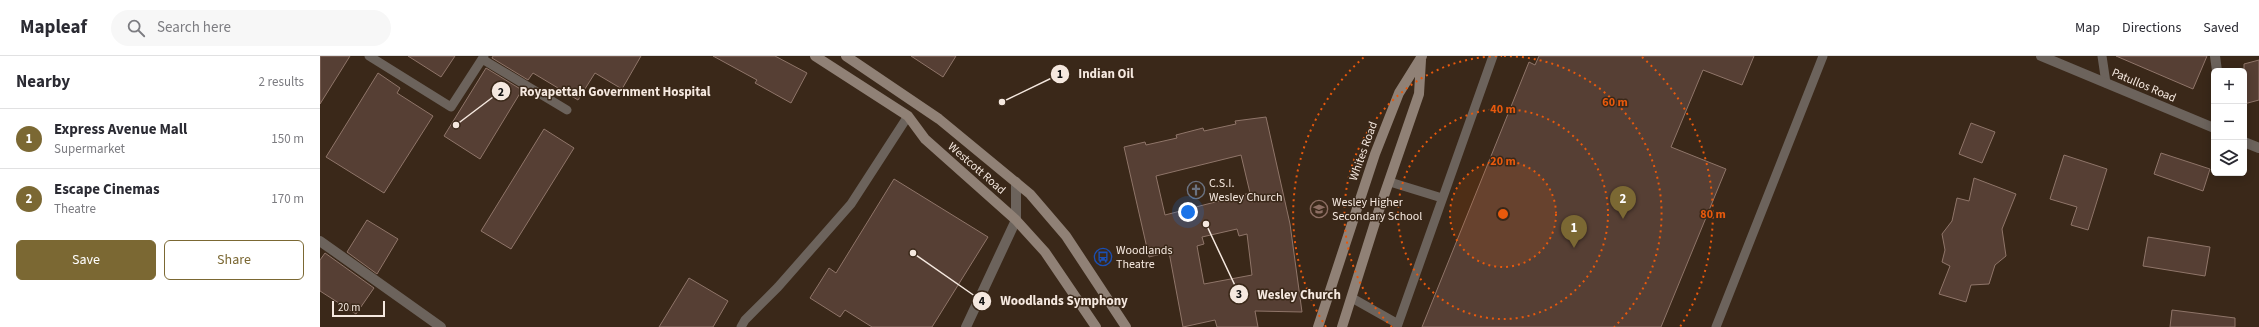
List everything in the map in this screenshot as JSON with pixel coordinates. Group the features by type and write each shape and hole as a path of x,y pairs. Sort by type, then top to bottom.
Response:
{"main road":[{"name":"Westcott Road","path":"815,56 908,116 925,140 1016,220 1045,252 1096,327"},
{"name":"Westcott Road","path":"846,56 939,119 1030,194 1066,236 1126,327"},
{"name":"Whites Road","path":"1342,327 1378,213 1390,182 1419,94 1421,57"},
{"name":"Whites Road","path":"1318,327 1375,154 1399,92 1421,57"}],"street":[{"name":"Patullos Road","path":"2041,56 2052,58 2106,83 2211,127"},
{"path":"2216,56 2217,68"},
{"path":"2247,143 2259,148"},
{"path":"966,327 1016,220 1016,182"},
{"path":"320,241 441,327"}],"lane":[{"path":"369,56 452,107 483,57 567,110"},
{"path":"1352,298 1397,325 1494,56"},
{"path":"1716,327 1823,56"},
{"path":"2102,56 2106,83"},
{"path":"741,327 745,320 778,287 851,204 908,116"},
{"path":"1390,182 1442,198"}],"building":[{"path":"320,56 350,56 320,104"},
{"path":"408,56 455,56 441,77"},
{"path":"493,56 641,56 622,89 595,73 578,100 533,73 528,80 492,58"},
{"path":"713,56 775,56 807,73 791,103 755,83 757,80"},
{"path":"911,56 956,56 943,77"},
{"path":"1539,56 1754,56 1742,85 1703,70 1671,147 1726,169 1661,327 1422,327 1529,62 1535,65"},
{"path":"2116,56 2207,56 2193,89"},
{"path":"2259,60 2259,100 2247,103 2247,68 2244,68 2244,64"},
{"path":"486,68 522,90 480,159 444,136"},
{"path":"378,73 400,88 397,93 433,116 384,193 326,157"},
{"path":"1266,117 1290,224 1302,312 1255,311 1258,327 1217,327 1215,320 1183,327 1169,252 1149,257 1124,147 1145,142 1146,145 1177,138 1176,135 1203,128 1204,131 1236,124 1235,121","holes":["1241,155 1250,193 1165,215 1156,176","1237,229 1239,236 1247,234 1252,275 1204,284 1197,246 1204,244 1202,237"]},
{"path":"1971,123 1995,132 1982,163 1959,154"},
{"path":"544,129 574,148 511,249 481,231"},
{"path":"2161,153 2210,169 2203,191 2154,174"},
{"path":"2064,155 2107,169 2088,230 2071,225 2077,207 2050,199"},
{"path":"1974,178 2016,194 2002,229 2006,256 1995,265 1989,284 1971,285 1966,302 1939,294 1950,266 1942,262 1945,250 1942,234 1952,221 1957,198 1969,201"},
{"path":"894,179 988,237 932,327 872,327 845,310 840,317 810,298 829,268 836,273"},
{"path":"367,220 398,239 377,274 347,252"},
{"path":"2148,237 2210,247 2205,276 2143,266"},
{"path":"325,253 374,288 356,314 320,291 320,260"},
{"path":"689,278 728,301 713,327 659,327"},
{"path":"2172,310 2235,318 2235,327 2170,327"}],"place":[{"name":"Indian Oil","path":"1002,102"},
{"name":"Royapettah Government Hospital","path":"456,125"},
{"name":"C.S.I. Wesley Church","path":"1196,190"},
{"name":"Wesley Higher Secondary School","path":"1319,209"},
{"name":"Escape Cinemas","path":"1623,219"},
{"name":"Wesley Church","path":"1206,224"},
{"name":"Express Avenue Mall","path":"1574,248"},
{"name":"Woodlands Symphony","path":"913,253"},
{"name":"Woodlands Theatre","path":"1103,257"}]}
